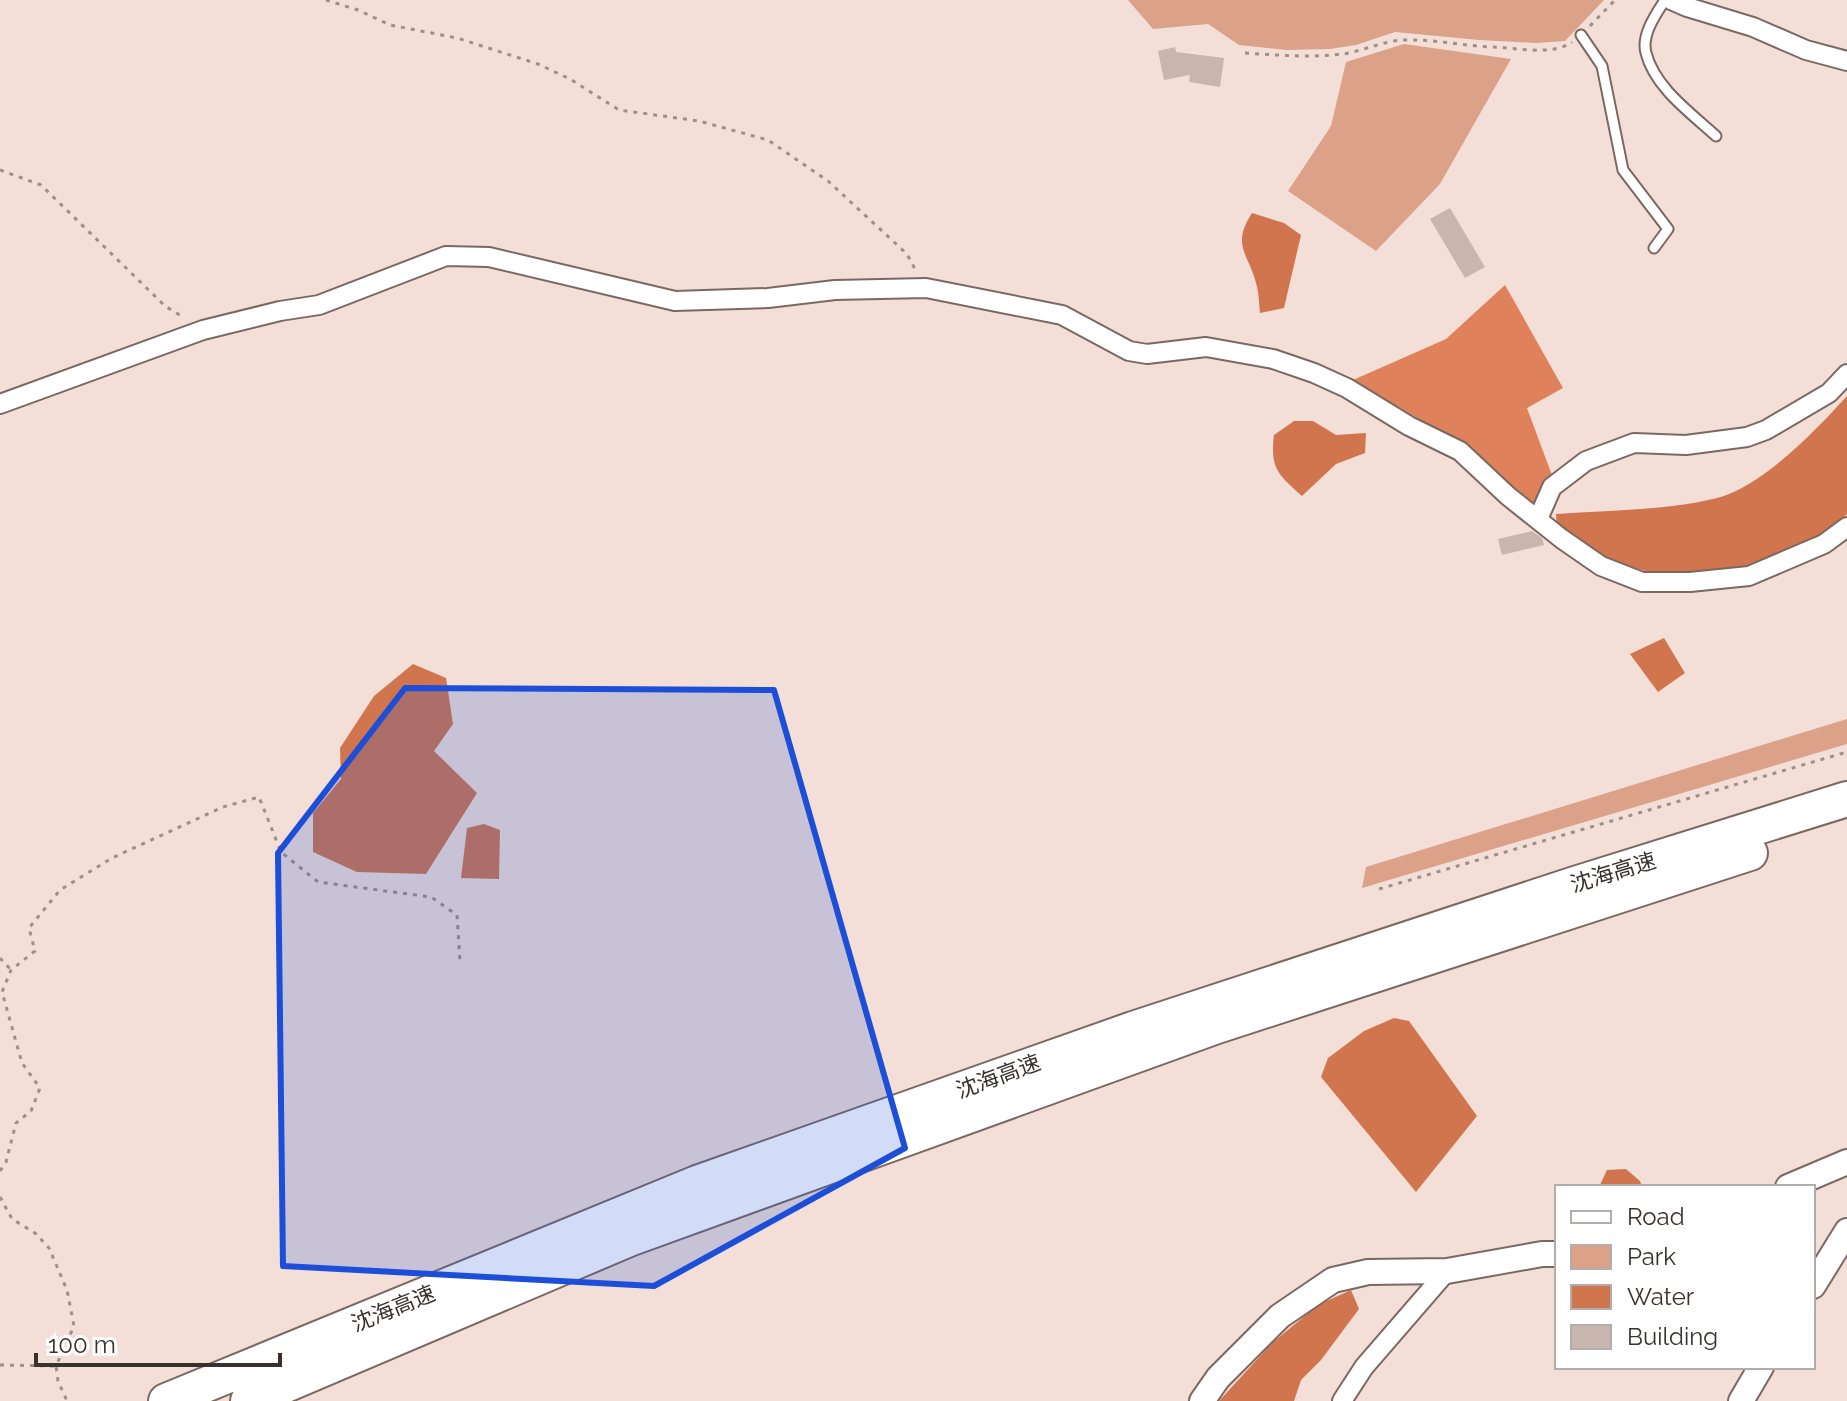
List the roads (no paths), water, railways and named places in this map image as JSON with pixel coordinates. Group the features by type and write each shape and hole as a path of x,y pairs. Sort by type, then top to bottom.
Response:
{"highway":[{"name":"沈海高速","path":"166,1401 727,1172 1148,1024 1575,884 1847,799"},
{"name":"沈海高速","path":"248,1401 629,1239 888,1144 1217,1026 1847,822"}],"street":[{"path":"1671,0 1753,27 1806,50 1847,61"},
{"path":"0,404 203,330 319,305 446,256 489,257 675,301 768,298 835,290 926,288 1062,315 1129,351 1147,354 1206,347 1273,359 1347,388 1409,426 1460,451 1538,519 1601,566 1642,582 1690,582 1749,576 1824,544 1847,527"},
{"path":"1538,519 1552,487 1586,461 1634,443 1686,445 1747,437 1766,430 1829,393 1847,374"},
{"path":"1793,1185 1847,1162"},
{"path":"1815,1283 1847,1231"},
{"path":"1202,1401 1218,1378 1280,1316 1333,1280 1368,1272 1447,1271 1555,1254"},
{"path":"1342,1401 1364,1367 1447,1271"},
{"path":"1741,1401 1760,1369"}],"lane":[{"path":"1665,0 1650,23 1645,51 1663,85 1716,136"},
{"path":"1581,35 1602,66 1623,170 1668,229 1654,248"}],"water":[{"path":"1252,213 1284,223 1301,235 1284,308 1260,313 1257,287 1242,243"},
{"path":"1847,396 1847,514 1819,538 1742,568 1661,576 1613,561 1557,526 1556,514 1677,505 1735,492 1788,455"},
{"path":"1294,421 1313,421 1336,435 1366,433 1365,453 1336,464 1302,496 1282,476 1273,456 1274,435"},
{"path":"1664,638 1685,673 1658,692 1630,654"},
{"path":"413,664 446,678 453,724 434,751 477,793 426,874 357,872 313,852 313,813 341,779 340,748 374,696"},
{"path":"484,824 500,830 499,879 461,878 467,828"},
{"path":"1394,1018 1409,1021 1477,1116 1416,1192 1321,1077 1328,1058 1364,1031"},
{"path":"1626,1169 1641,1185 1600,1185 1607,1170"},
{"path":"1351,1290 1359,1309 1321,1360 1301,1380 1294,1401 1219,1401 1272,1343 1318,1305"}]}
